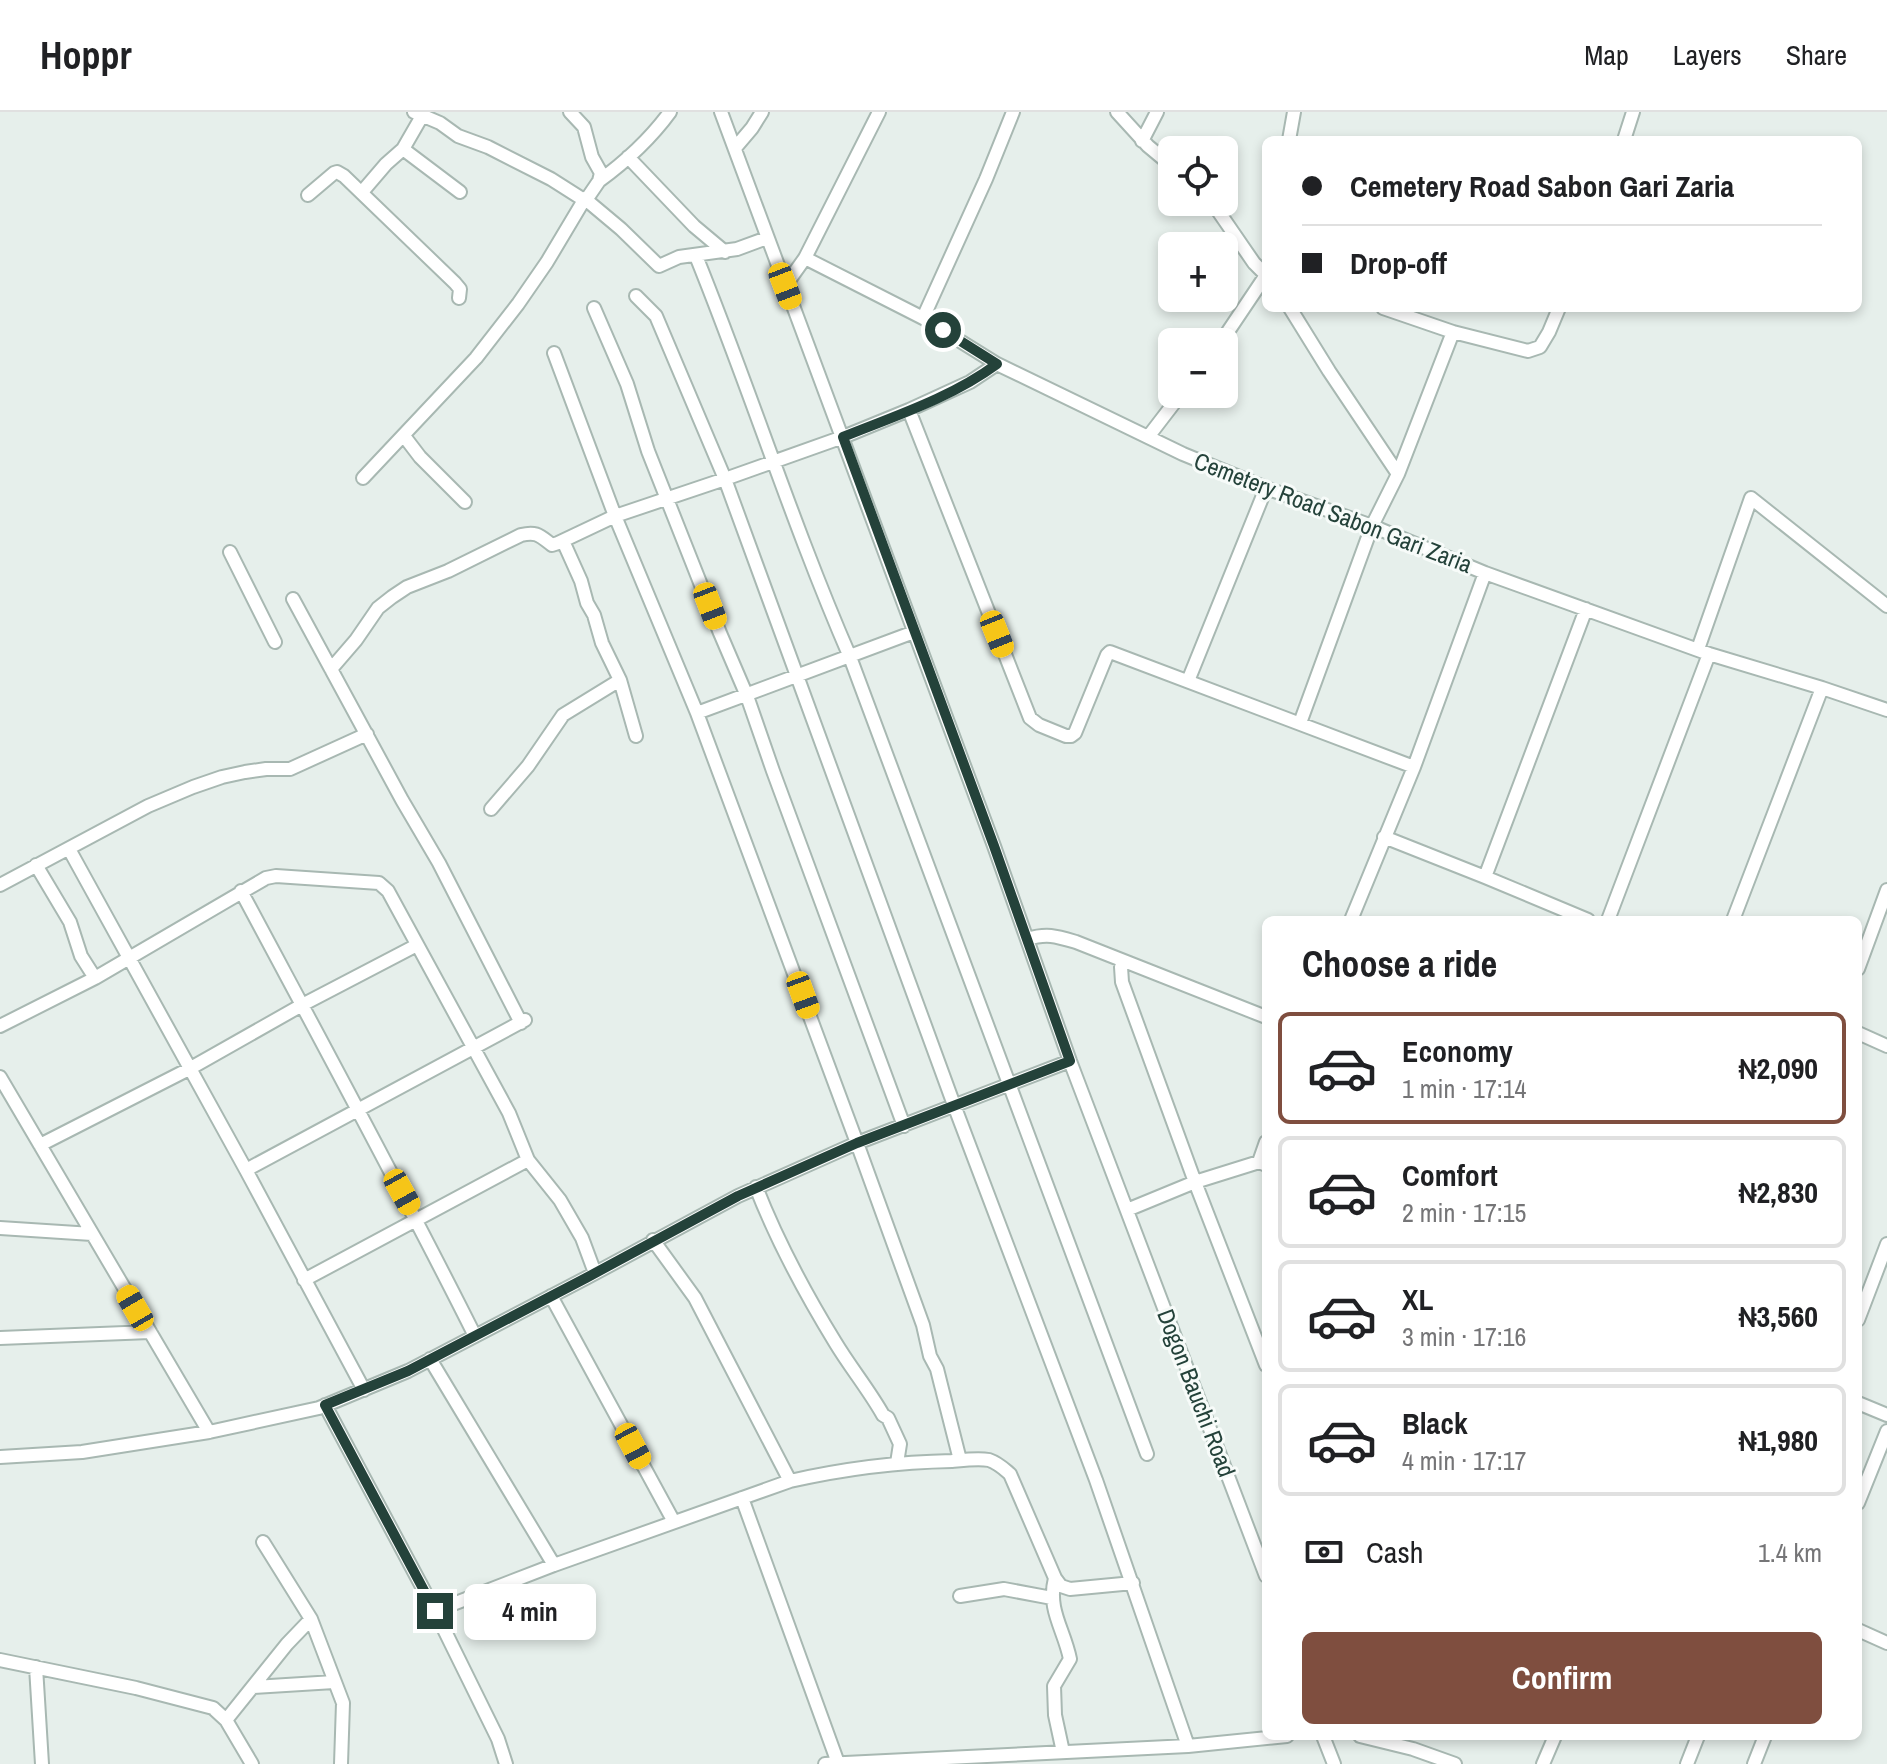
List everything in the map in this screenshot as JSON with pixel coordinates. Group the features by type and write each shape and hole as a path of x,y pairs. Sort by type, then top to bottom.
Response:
{"street":[{"path":"570,112 584,127 592,157 601,173 599,181"},
{"path":"363,478 476,358 547,262 599,181 645,141 670,112"},
{"name":"Dogon Bauchi Road","path":"721,112 1070,1061 1262,1565"},
{"path":"735,148 762,112"},
{"path":"785,286 805,258 879,112"},
{"path":"923,318 1013,112"},
{"path":"1117,112 1158,154"},
{"path":"1142,141 1157,112"},
{"path":"1290,136 1294,112"},
{"path":"1625,136 1633,112"},
{"path":"362,192 403,149 418,114 551,179 585,200 659,266 679,257 725,252 767,238"},
{"path":"403,149 460,192"},
{"path":"628,157 694,226 725,252"},
{"path":"308,195 337,172 362,192 455,283 460,289 459,298"},
{"path":"1222,216 1262,271"},
{"path":"696,256 850,657 1147,1454"},
{"name":"Cemetery Road Sabon Gari Zaria","path":"805,258 923,318 997,364 1183,454 1485,573 1704,652 1887,710"},
{"path":"1230,328 1262,281"},
{"path":"636,296 656,316 725,479 954,1105 1096,1480 1188,1746"},
{"path":"594,308 627,384 648,451 747,696 904,1126"},
{"path":"1292,312 1398,474"},
{"path":"1395,312 1453,332 1528,351 1540,347 1557,312"},
{"path":"1300,723 1372,526 1398,474 1453,332"},
{"path":"554,353 615,516 697,713 857,1143 923,1325 960,1460"},
{"path":"331,669 378,608 407,587 448,571 521,535 531,532 538,534 552,545 615,516 843,437 970,382 997,364"},
{"path":"1148,437 1170,408"},
{"path":"909,410 1030,718 1035,722 1066,736 1075,733 1110,652 1414,767"},
{"path":"404,436 420,457 465,502"},
{"path":"1188,681 1266,488"},
{"path":"1609,916 1704,652 1751,498 1887,606"},
{"path":"563,541 581,581 602,643 620,680 636,736"},
{"path":"230,552 275,642"},
{"path":"1353,916 1414,767 1485,573"},
{"path":"246,1170 523,1022 293,599"},
{"path":"1485,877 1586,609"},
{"path":"697,713 914,632"},
{"path":"491,809 528,766 563,715 620,680"},
{"path":"1735,916 1822,688"},
{"path":"0,885 148,806 193,787 245,772 290,769 367,734"},
{"path":"1384,837 1578,916"},
{"path":"69,849 364,1390"},
{"path":"36,865 70,922 81,956 95,978"},
{"path":"0,1026 95,978 271,876 375,881 388,891 509,1113 528,1160 560,1200 582,1238 595,1273"},
{"path":"1862,958 1887,890"},
{"path":"241,891 417,1219 475,1336"},
{"path":"1027,939 1040,934 1076,942 1262,1015"},
{"path":"40,1145 189,1069 417,945"},
{"path":"1124,962 1121,967 1122,982 1262,1355"},
{"path":"1862,1035 1887,1046"},
{"path":"0,1457 82,1452 209,1432 325,1405 430,1359 756,1187 857,1143 1070,1061"},
{"path":"0,1077 209,1432"},
{"path":"304,1280 528,1160"},
{"path":"1127,1210 1195,1182 1262,1164"},
{"path":"756,1187 793,1266 836,1344 888,1418 900,1444 897,1463"},
{"path":"0,1228 92,1234"},
{"path":"653,1240 695,1298 790,1481"},
{"path":"1862,1310 1887,1244"},
{"path":"551,1296 674,1522"},
{"path":"0,1338 150,1332"},
{"path":"430,1359 554,1565"},
{"path":"325,1405 435,1611 498,1739 506,1764"},
{"path":"1862,1405 1887,1415"},
{"path":"1862,1493 1887,1431"},
{"path":"435,1611 790,1481 897,1463 960,1460 987,1460 999,1464 1010,1474 1061,1586 1070,1589 1133,1583"},
{"path":"742,1498 838,1763"},
{"path":"263,1542 311,1619 343,1703 341,1764"},
{"path":"1055,1578 1052,1598 1070,1659 1054,1686 1055,1715 1063,1752"},
{"path":"960,1596 1004,1589 1052,1598"},
{"path":"226,1720 311,1619"},
{"path":"1862,1632 1887,1643"},
{"path":"0,1660 136,1688 213,1708 226,1720 252,1764"},
{"path":"36,1667 42,1764"},
{"path":"253,1687 334,1682"},
{"path":"825,1764 1188,1746 1262,1739"},
{"path":"1325,1740 1334,1764"},
{"path":"1376,1740 1455,1764"},
{"path":"1413,1749 1416,1740"},
{"path":"1543,1764 1553,1740"},
{"path":"1687,1764 1696,1740"},
{"path":"1754,1764 1763,1740"},
{"path":"238,1741 239,1764"}],"route":[{"path":"435,1611 325,1405 408,1371 738,1196 857,1143 1070,1061 843,437 952,392 997,364 943,330"}]}
